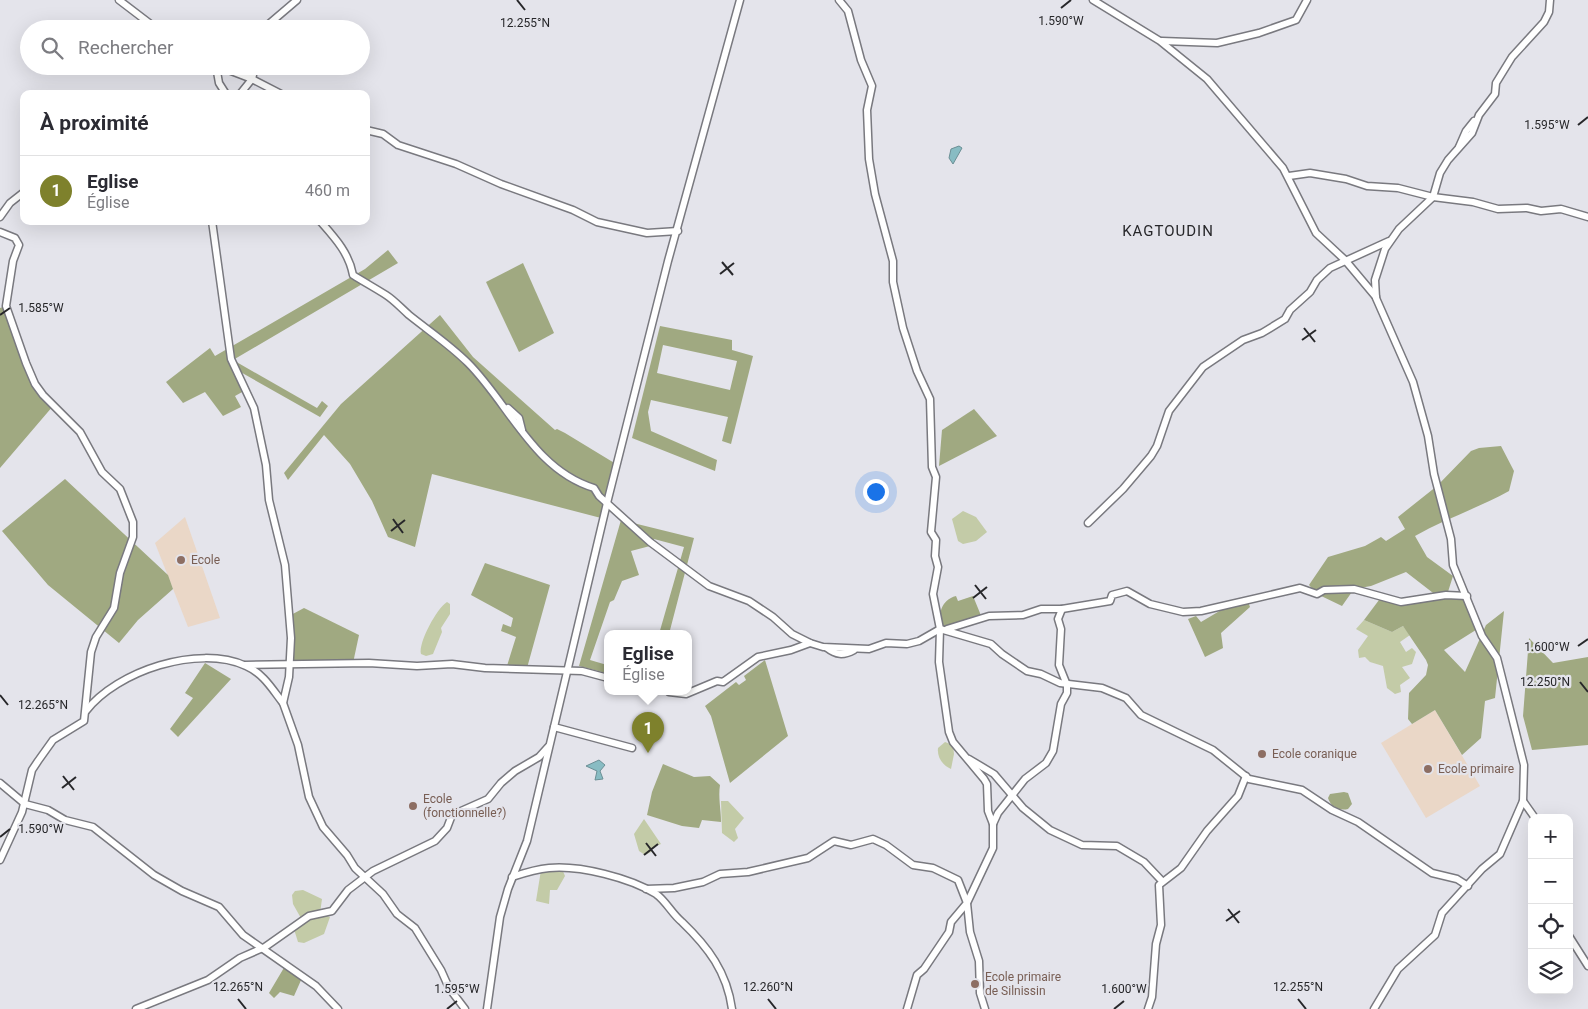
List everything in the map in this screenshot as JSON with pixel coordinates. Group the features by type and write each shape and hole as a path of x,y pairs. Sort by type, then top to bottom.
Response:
{"street":[{"path":"119,0 145,20"},
{"path":"274,20 297,0"},
{"path":"487,1009 500,917 512,877 528,841 607,504 740,0"},
{"path":"839,0 848,11 861,60 872,86 867,110 869,159 873,183 894,261 893,282 903,328 916,371 930,399 932,467 936,477 931,532 936,540 935,556 938,567 933,594 944,629 939,662 944,692 945,714 952,739 987,784 988,811 993,824 993,848 967,903 951,922 949,932 924,970 917,975 907,1009"},
{"path":"1093,0 1160,41 1207,79 1289,176 1302,209 1316,233 1345,260 1376,298 1414,382 1428,436 1434,474 1451,539 1452,565 1482,636 1497,658 1506,690 1511,718 1524,765 1523,800 1500,854 1482,869 1442,913 1435,935 1398,969 1374,1009"},
{"path":"1160,41 1217,43 1259,33 1296,20 1307,0"},
{"path":"1376,298 1374,283 1377,268 1390,241 1399,229 1433,197 1440,173 1448,160 1472,133 1477,118 1495,94 1496,83 1512,57 1544,22 1550,0"},
{"path":"218,75 219,83 223,90"},
{"path":"241,75 273,90"},
{"path":"243,90 253,75"},
{"path":"370,131 382,134 398,144 456,164 501,184 573,210 596,222 648,233 678,231"},
{"path":"1289,176 1310,173 1346,179 1367,186 1398,188 1433,197 1472,202 1498,209 1527,208 1541,211 1562,209 1588,217"},
{"path":"0,217 10,203 20,195"},
{"path":"213,225 231,359 254,408 266,465 269,500 285,564 291,638 283,703"},
{"path":"323,225 340,244 350,263 353,275 387,295 410,316 439,336 469,364 523,434 552,464 582,484 594,488 607,504 650,542 709,586 749,601 773,617 792,634 810,644 856,649 869,649 886,643 907,644 919,641 944,629 990,616 1062,609 1110,601 1112,595 1127,591 1150,604 1183,612 1201,611 1300,588 1317,594 1324,590 1354,589 1401,602 1446,595 1466,596"},
{"path":"0,232 15,238 19,245 13,261 6,306 35,384 80,432 102,472 120,489 133,522 133,537 120,573 114,608 96,638 91,652 84,721 53,740 32,770 25,804 0,860"},
{"path":"1088,523 1123,489 1151,456 1157,446 1169,411 1196,373 1244,340 1262,333 1285,319 1290,310 1310,292 1317,280 1330,268 1390,241"},
{"path":"993,824 998,813 1025,779 1046,763 1053,751 1061,704 1067,693 1067,685 1059,665 1061,629 1058,619 1062,609"},
{"path":"944,629 991,644 1020,668 1067,685 1102,688 1126,698 1141,715 1214,750 1246,776 1259,782 1302,790 1332,810 1358,822 1432,873 1457,879 1468,886"},
{"path":"692,691 717,681 727,680 758,657 810,644"},
{"path":"85,712 93,702 131,676 153,667 200,658 245,665 369,663 417,666 442,664 484,668 582,671 604,677"},
{"path":"245,665 264,677 283,703 298,745 306,786 323,827 366,878 383,894 397,914 415,928 441,970 449,988 464,1009"},
{"path":"554,727 632,748"},
{"path":"136,1009 208,980 240,958 262,948 309,916 336,908 348,890 382,865 435,841 447,828 452,815 488,799 514,771 539,757 551,742"},
{"path":"964,755 994,774 1024,808 1050,830 1082,845 1117,846 1144,862 1162,881"},
{"path":"1148,1009 1152,997 1156,944 1161,925 1159,885 1181,868 1207,831 1238,796 1246,776"},
{"path":"0,783 25,804 48,810 65,820 83,823 96,828 154,875 182,891 219,907 235,928 316,986 338,1009"},
{"path":"1523,800 1532,814"},
{"path":"646,890 703,882 720,874 748,872 803,859 815,855 830,842 851,844 873,839 886,845 913,864 933,868 958,880 967,903 970,932 979,961 980,993 985,1009"},
{"path":"512,877 550,868 591,871 627,881 657,895 717,960 725,979 732,1009"},
{"path":"1573,942 1588,966"}],"shaded area":[{"name":"Ecole","path":"185,517 220,618 188,627 155,543"},
{"path":"1435,710 1480,786 1426,818 1381,743"}],"green space":[{"path":"388,250 398,263 233,360 317,408 322,401 328,406 320,417 237,370 244,391 235,396 241,407 223,416 205,392 183,403 166,382 210,348 215,356 365,269"},
{"path":"523,263 554,333 519,352 486,282"},
{"path":"6,306 34,378 53,406 0,468 0,308"},
{"path":"440,315 473,357 555,430 557,429 565,433 616,464 601,518 432,474 415,547 388,537 372,501 350,464 324,435 288,480 284,473 341,404"},
{"path":"660,326 732,340 732,350 753,356 731,444 722,441 728,417 651,400 648,412 651,431 717,460 715,471 632,438","holes":["663,345 737,361 730,390 657,373"]},
{"path":"974,409 997,436 939,466 942,430"},
{"path":"1501,446 1514,471 1509,491 1415,536 1427,557 1453,576 1447,595 1467,596 1479,628 1444,650 1465,672 1486,625 1504,611 1495,698 1485,701 1481,738 1462,755 1435,710 1412,724 1408,719 1409,693 1426,675 1428,665 1403,626 1392,632 1364,620 1382,596 1401,602 1437,596 1406,572 1371,586 1354,589 1342,606 1317,594 1309,585 1328,557 1365,546 1381,537 1386,541 1405,529 1398,517 1437,486 1471,451 1479,448"},
{"path":"65,479 168,575 173,589 138,620 119,643 48,585 2,531"},
{"path":"963,511 976,517 987,532 976,541 963,544 958,541 952,519"},
{"path":"621,520 694,538 670,630 660,630 684,547 654,539 650,546 631,551 639,575 622,581 614,600 610,602 590,660 604,664 604,672 579,666"},
{"path":"485,563 550,585 527,668 506,669 516,637 501,631 503,624 511,627 513,618 471,595"},
{"path":"956,596 958,601 973,596 982,618 940,629 940,613 942,608 947,601"},
{"path":"1247,599 1250,607 1221,633 1223,648 1205,657 1188,619 1196,616 1201,622 1233,603"},
{"path":"447,602 450,604 450,614 441,628 442,632 433,654 426,656 421,654 422,642 429,626 438,611"},
{"path":"304,608 359,635 353,663 289,665 289,616"},
{"path":"1364,620 1392,632 1403,626 1410,635 1400,642 1406,652 1412,648 1416,652 1412,664 1402,667 1410,678 1400,685 1401,692 1395,694 1387,688 1383,666 1370,662 1365,657 1359,658 1358,650 1368,636 1356,629"},
{"path":"1529,638 1553,663 1588,657 1588,745 1532,750 1523,716"},
{"path":"765,660 788,736 730,783 711,716 705,706 736,682 739,685 746,680 744,676"},
{"path":"205,663 231,679 178,737 170,729 193,698 185,693"},
{"path":"945,742 953,745 954,754 951,769 943,763 938,755 938,748"},
{"path":"663,764 694,777 710,776 720,785 721,822 702,820 699,828 682,826 647,815 652,792"},
{"path":"1348,793 1352,804 1348,809 1336,808 1328,798 1330,794"},
{"path":"721,801 728,801 744,818 735,829 738,838 734,842 722,833"},
{"path":"644,819 661,844 653,847 651,852 645,855 639,851 634,834"},
{"path":"562,869 565,876 557,890 550,890 549,904 536,901 541,870"},
{"path":"303,890 322,899 320,913 330,917 324,934 304,943 298,942 293,926 302,920 293,904 292,895 295,891"},
{"path":"285,966 302,978 294,996 280,992 274,998 269,993"}],"water":[{"path":"959,146 962,148 953,164 949,158 951,149"},
{"path":"599,760 605,765 600,771 603,779 595,780 597,771 586,766"}],"place":[{"name":"Ecole","path":"181,560"},
{"name":"Eglise","path":"648,753"},
{"name":"Ecole coranique","path":"1262,754"},
{"name":"Ecole primaire","path":"1428,769"},
{"name":"Ecole (fonctionnelle?)","path":"413,806"},
{"name":"Ecole primaire de Silnissin","path":"975,984"}],"district":[{"name":"KAGTOUDIN","path":"1168,231"}]}
